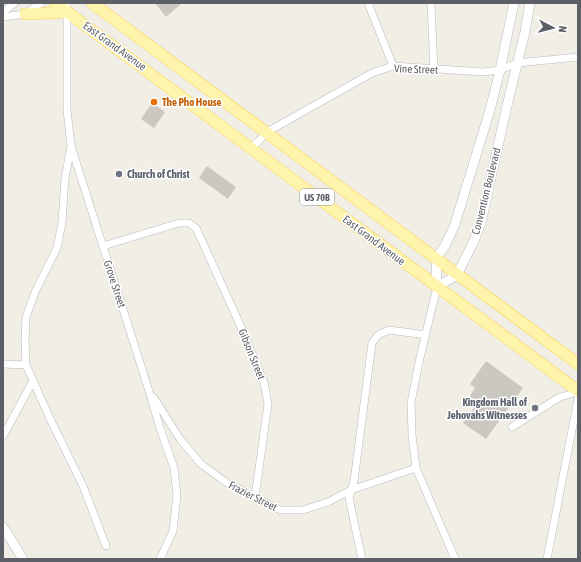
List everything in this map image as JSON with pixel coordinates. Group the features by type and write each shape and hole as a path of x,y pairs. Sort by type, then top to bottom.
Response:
{"main road":[{"name":"East Grand Avenue","path":"55,3 68,8 437,287 578,391"},
{"name":"East Grand Avenue","path":"92,3 578,364"},
{"path":"25,14 68,8"}],"street":[{"path":"3,12 15,3"},
{"path":"3,17 25,14 41,3"},
{"path":"368,3 393,66"},
{"path":"431,3 434,70"},
{"name":"Convention Boulevard","path":"436,259 446,244 455,224 490,110 514,3"},
{"name":"Convention Boulevard","path":"457,275 481,223 530,3"},
{"name":"Grove Street","path":"68,8 67,110 71,146 174,468 177,495 173,530 160,559"},
{"name":"Vine Street","path":"252,148 267,132 372,73 393,66 434,70 483,72 500,70 517,63 578,57"},
{"path":"71,146 65,178 62,222 57,248 36,290 26,316 24,342 26,365 83,486 106,546"},
{"name":"Gibson Street","path":"103,246 179,223 189,223 196,228 242,329 264,382 268,404 255,497"},
{"path":"436,259 437,287 411,403 412,435 416,468 455,559"},
{"path":"437,287 457,275"},
{"path":"362,559 349,498 354,481 372,343 378,335 389,330 426,335"},
{"path":"3,364 26,365"},
{"path":"3,436 33,381"},
{"name":"Frazier Street","path":"149,391 180,439 200,464 227,483 280,510 304,510 328,502 351,490 416,468"},
{"path":"512,427 560,397 578,391"},
{"path":"547,559 578,398"},
{"path":"3,527 22,559"}],"building":[{"path":"155,3 182,3 166,17"},
{"path":"152,103 165,112 154,128 141,119"},
{"path":"207,166 236,187 228,199 199,178"},
{"path":"486,361 523,388 486,439 463,423 474,408 466,402 475,388 470,384"}],"place":[{"name":"The Pho House","path":"154,102"},
{"name":"Church of Christ","path":"119,174"},
{"name":"Kingdom Hall of Jehovahs Witnesses","path":"535,408"}]}
